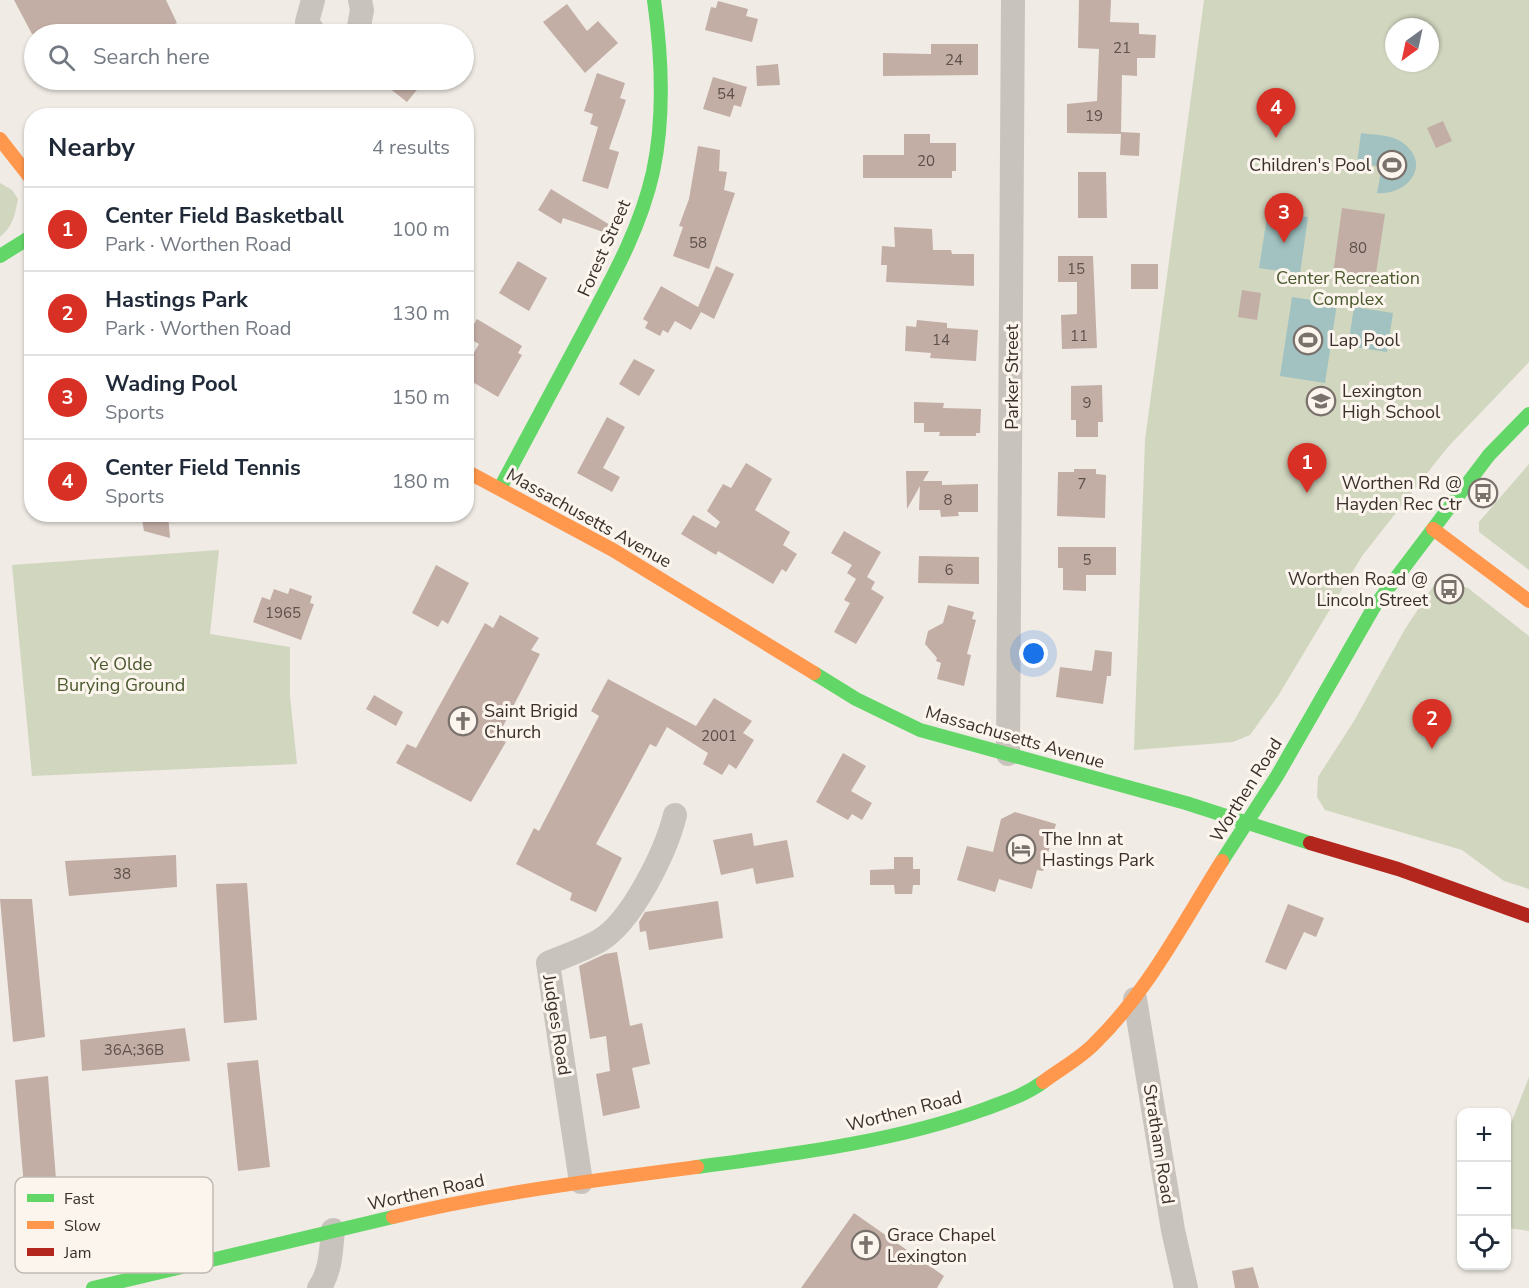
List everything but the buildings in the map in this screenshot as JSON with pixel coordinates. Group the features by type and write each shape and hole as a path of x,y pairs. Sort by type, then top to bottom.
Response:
{"main road":[{"name":"Forest Street","path":"500,488 615,275 647,195 656,152 661,95 662,65 654,0"},
{"path":"0,139 24,170"},
{"path":"0,256 24,241"},
{"name":"Worthen Road","path":"213,1260 438,1206 581,1182 758,1159 949,1122 1027,1093 1094,1045 1135,999 1177,939 1317,708 1374,607 1489,455 1529,414"},
{"name":"Massachusetts Avenue","path":"474,475 641,567 856,699 920,730 1186,803 1246,824 1398,869 1529,916"},
{"path":"1433,529 1529,601"},
{"name":"Worthen Road","path":"104,1287 160,1273"}],"street":[{"path":"309,24 313,0"},
{"path":"359,24 362,10 360,0"},
{"name":"Parker Street","path":"1008,754 1013,0"},
{"name":"Judges Road","path":"581,1182 548,963 601,940 630,908 668,843 675,815"},
{"name":"Stratham Road","path":"1135,999 1173,1230 1186,1288"},
{"path":"319,1288 330,1262 333,1230"}],"green space":[{"name":"Center Recreation Complex","path":"1204,0 1529,0 1529,362 1447,448 1362,556 1278,696 1250,735 1233,742 1134,750 1145,440"},
{"path":"0,183 12,190 18,199 13,220 0,237"},
{"path":"1529,464 1529,570 1479,532 1479,522"},
{"name":"Ye Olde Burying Ground","path":"219,550 210,634 290,647 290,696 297,764 32,776 12,565"},
{"path":"1438,579 1468,588 1529,636 1529,889 1504,881 1462,850 1325,810 1317,797 1318,777 1354,721 1405,629"},
{"path":"1529,1077 1529,1231 1511,1229 1511,1124"}],"water":[{"name":"Children's Pool","path":"1361,133 1394,138 1411,151 1416,160 1416,169 1406,184 1388,193 1377,193 1382,167 1357,163"},
{"path":"1268,211 1308,217 1300,274 1259,268"},
{"name":"Lap Pool","path":"1292,297 1337,304 1325,383 1280,376"},
{"path":"1354,307 1393,313 1387,352 1348,346"}],"traffic: fast":[{"path":"500,488 614,274 641,214 657,151 661,108 659,43 654,0"},
{"path":"0,256 24,241"},
{"path":"1222,861 1277,776 1374,607 1489,455 1529,414"},
{"path":"814,673 856,699 920,730 1186,803 1310,843"},
{"path":"697,1167 843,1146 915,1130 1000,1103 1043,1082"},
{"path":"213,1260 393,1217"},
{"path":"93,1288 156,1273"}],"traffic: slow":[{"path":"0,139 24,170"},
{"path":"474,475 613,550 814,673"},
{"path":"1433,529 1529,601"},
{"path":"1043,1082 1077,1059 1114,1023 1132,1001 1164,956 1222,861"},
{"path":"393,1217 507,1194 697,1167"}],"traffic: jam":[{"path":"1310,843 1398,869 1529,916"}],"place":[{"name":"Center Field Tennis","path":"1276,138"},
{"name":"Children's Pool","path":"1392,165"},
{"name":"Wading Pool","path":"1284,243"},
{"name":"Lap Pool","path":"1308,340"},
{"name":"Lexington High School","path":"1321,401"},
{"name":"Center Field Basketball","path":"1307,493"},
{"name":"Worthen Rd @ Hayden Rec Ctr","path":"1483,493"},
{"name":"Worthen Road @ Lincoln Street","path":"1449,589"},
{"name":"Saint Brigid Church","path":"463,721"},
{"name":"Hastings Park","path":"1432,749"},
{"name":"The Inn at Hastings Park","path":"1021,849"},
{"name":"Grace Chapel Lexington","path":"866,1245"}]}
